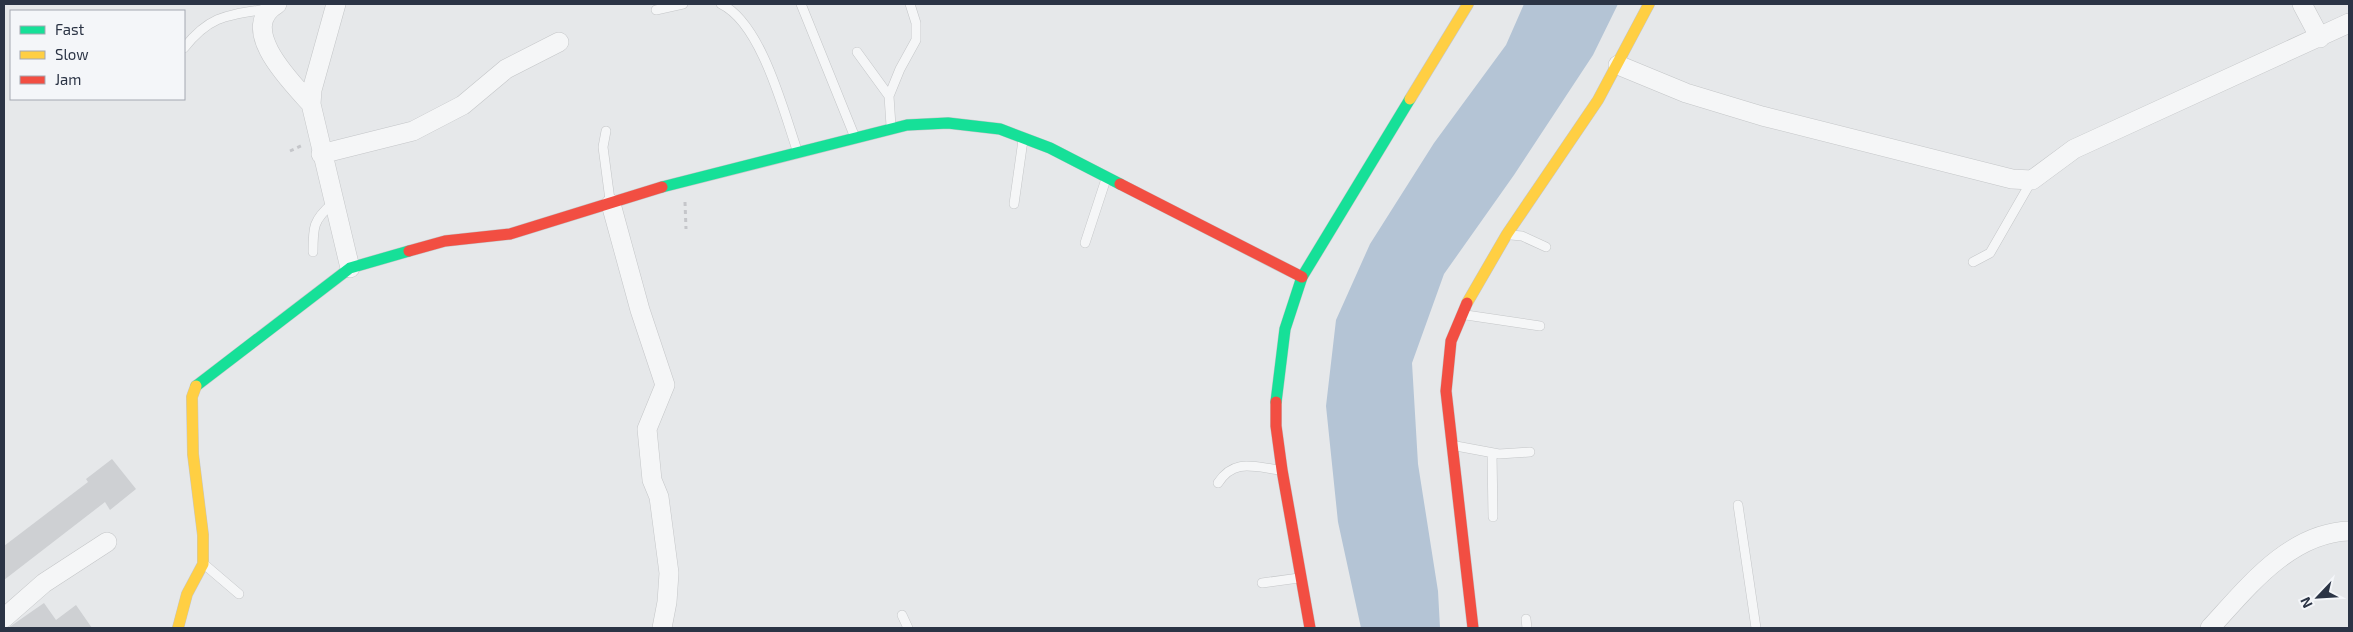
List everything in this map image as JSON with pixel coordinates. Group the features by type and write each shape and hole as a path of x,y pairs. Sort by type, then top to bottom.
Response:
{"street":[{"path":"336,4 312,90 311,104 321,154 350,268"},
{"path":"1310,628 1276,426 1277,389 1285,328 1302,277 1468,4"},
{"path":"1473,628 1446,391 1452,341 1470,297 1508,234 1598,100 1649,4"},
{"path":"2302,4 2320,38"},
{"path":"272,7 263,29 268,50 277,66 311,104"},
{"path":"1618,65 1686,93 1770,118 2012,179 2032,180 2074,148 2136,118 2320,38 2349,23"},
{"path":"321,154 414,131 463,105 506,69 559,42"},
{"path":"178,628 187,594 203,564 203,535 193,454 192,397 196,386 350,268 446,241 510,234 684,180 907,125 948,123 1000,129 1050,148 1302,277"},
{"path":"611,204 640,310 665,385 647,429 652,480 658,497 668,573 667,602 662,628"},
{"path":"2210,628 2265,569 2301,545 2334,531 2349,531"},
{"path":"4,618 44,583 107,542"}],"lane":[{"path":"656,10 683,4"},
{"path":"721,4 732,9 747,28 767,66 798,152"},
{"path":"801,4 855,138"},
{"path":"891,129 889,96 900,69 916,40 916,23 910,4"},
{"path":"185,47 194,36 214,20 272,7"},
{"path":"857,52 889,96"},
{"path":"606,130 604,147 611,204"},
{"path":"1014,204 1023,138"},
{"path":"1084,243 1106,177"},
{"path":"1973,262 1990,253 2032,180"},
{"path":"313,252 313,229 319,215 333,203"},
{"path":"1508,234 1522,236 1546,247"},
{"path":"1462,314 1499,318 1540,326"},
{"path":"1451,444 1492,453 1530,452"},
{"path":"1492,453 1493,517"},
{"path":"1218,483 1227,471 1236,466 1282,470"},
{"path":"1738,506 1756,628"},
{"path":"203,564 239,594"},
{"path":"1262,583 1302,578"},
{"path":"902,614 908,628"}],"path":[{"path":"684,180 686,229"}],"water":[{"path":"1524,4 1618,4 1593,55 1514,175 1444,274 1412,363 1418,464 1438,591 1440,628 1361,628 1338,522 1326,406 1336,320 1370,244 1434,143 1506,45"}],"building":[{"path":"112,459 136,489 110,510 105,502 4,580 4,546 88,482 86,479"},
{"path":"44,603 56,620 76,605 92,628 8,628"}],"traffic: fast":[{"path":"1276,402 1285,329 1302,277 1410,99"},
{"path":"662,187 907,125 948,123 1000,129 1050,148 1120,184"},
{"path":"196,386 350,268 409,251"}],"traffic: slow":[{"path":"1410,99 1468,4"},
{"path":"1467,303 1507,234 1598,100 1649,4"},
{"path":"178,628 187,594 203,564 203,535 193,454 192,397 196,386"}],"traffic: jam":[{"path":"1120,184 1302,277"},
{"path":"409,251 445,241 510,234 662,187"},
{"path":"1467,303 1451,341 1446,391 1473,628"},
{"path":"1276,402 1276,426 1282,470 1310,628"}]}
